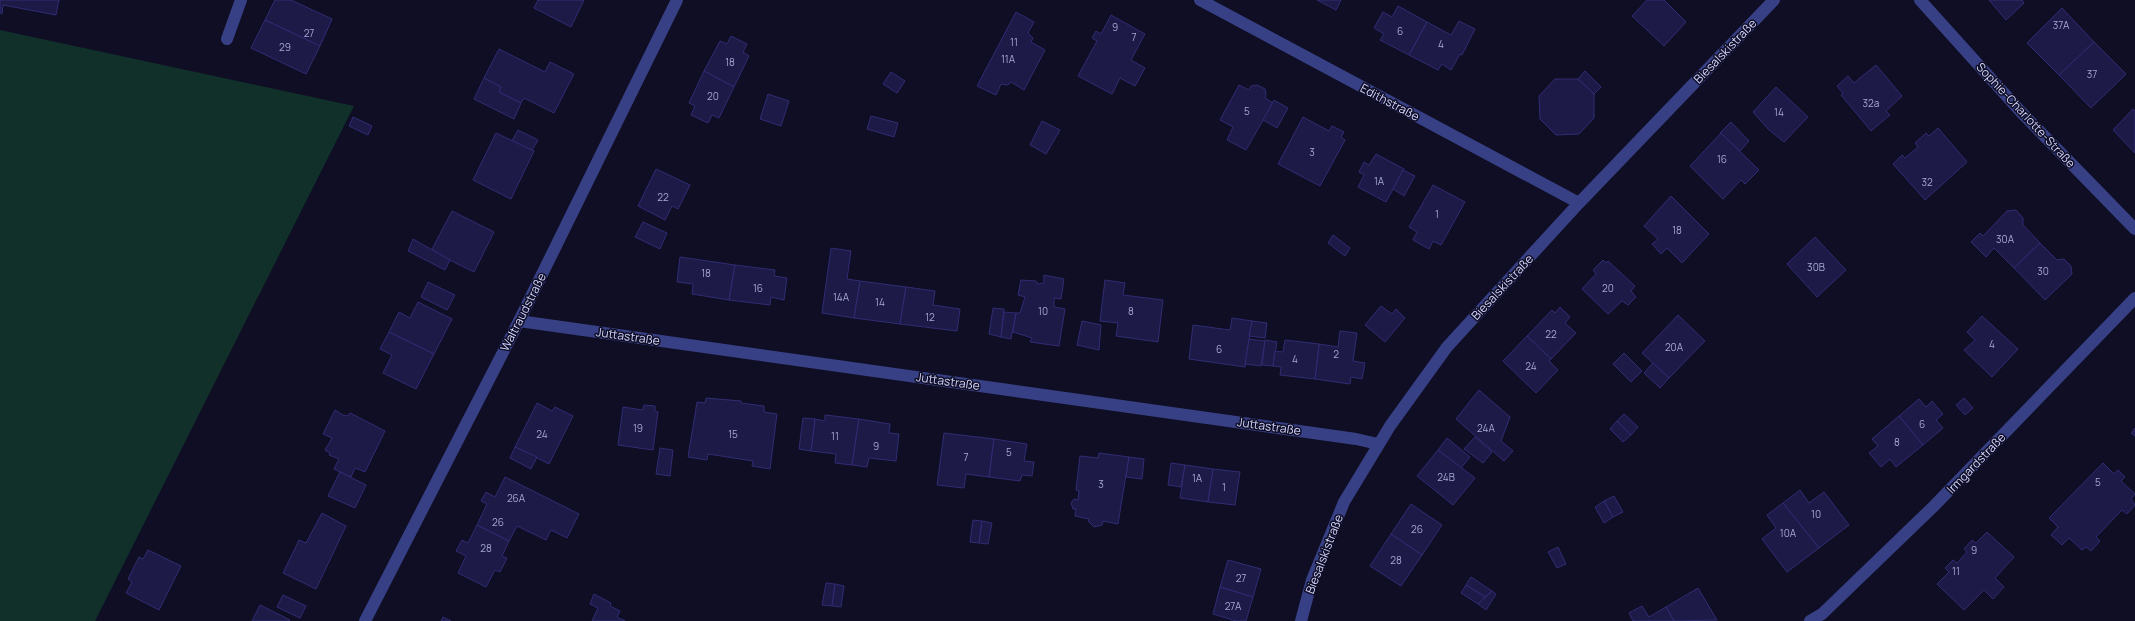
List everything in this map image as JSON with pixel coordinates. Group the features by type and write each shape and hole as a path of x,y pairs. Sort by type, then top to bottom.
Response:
{"street":[{"path":"227,39 241,0"},
{"name":"Waltraudstraße","path":"365,621 519,322 677,0"},
{"name":"Edithstraße","path":"1200,0 1579,203"},
{"name":"Biesalskistraße","path":"1301,621 1312,580 1344,502 1378,444 1447,347 1579,203 1774,0"},
{"name":"Sophie-Charlotte-Straße","path":"1920,0 2021,112 2135,229"},
{"name":"Irmgardstraße","path":"1810,621 1822,614 1934,506 2135,298"},
{"name":"Juttastraße","path":"519,322 1356,438 1378,444"}],"green space":[{"path":"0,30 354,106 95,621 0,621"}],"building":[{"path":"0,0 59,0 56,15 3,5 2,14 0,13"},
{"path":"275,0 291,0 332,19 320,46 265,20"},
{"path":"538,0 584,0 571,27 534,8"},
{"path":"1317,0 1341,0 1336,10"},
{"path":"1647,0 1664,0 1686,22 1664,46 1632,16"},
{"path":"1989,0 2022,0 2024,3 2006,20"},
{"path":"1398,6 1427,22 1409,55 1380,40 1384,34 1374,28 1383,12 1392,17"},
{"path":"2062,8 2094,42 2059,75 2027,43"},
{"path":"1016,12 1034,22 1028,33 1033,38 1031,42 1045,50 1024,90 1011,82 1008,85 1001,84 996,95 977,86"},
{"path":"1111,15 1145,34 1131,60 1145,68 1135,86 1120,78 1112,94 1078,76 1097,41 1092,38 1096,31 1101,34"},
{"path":"265,20 320,46 306,74 251,48"},
{"path":"1459,21 1475,29 1462,55 1460,54 1451,70 1442,64 1438,70 1409,55 1427,22 1451,35"},
{"path":"731,36 747,44 743,52 749,56 734,87 704,71 720,41 727,44"},
{"path":"2094,42 2126,74 2091,108 2059,75"},
{"path":"499,49 545,72 550,62 574,74 554,113 524,98 521,103 499,92 501,87 484,78"},
{"path":"1876,65 1902,96 1886,111 1890,115 1871,131 1841,95 1843,93 1837,86 1848,76 1854,83"},
{"path":"704,71 734,87 719,118 712,115 708,123 691,115 695,106 689,103"},
{"path":"1585,71 1601,87 1594,94 1578,79"},
{"path":"891,72 905,81 897,93 883,84"},
{"path":"484,78 501,87 499,92 521,103 514,119 474,99"},
{"path":"1555,79 1578,79 1594,94 1594,118 1579,134 1556,135 1540,119 1539,96"},
{"path":"1239,85 1249,90 1251,86 1257,85 1265,89 1265,98 1273,103 1246,150 1227,140 1233,127 1220,120"},
{"path":"1776,87 1808,117 1784,142 1768,129 1753,112"},
{"path":"768,94 789,101 781,126 760,119"},
{"path":"1274,100 1288,108 1277,128 1263,120"},
{"path":"2133,109 2135,111 2135,153 2113,130"},
{"path":"871,116 898,123 894,137 867,129"},
{"path":"353,117 372,126 368,135 349,126"},
{"path":"1303,117 1329,131 1332,126 1344,132 1341,137 1345,140 1320,186 1278,164"},
{"path":"1042,121 1060,130 1046,154 1030,145"},
{"path":"1731,122 1749,141 1740,151 1720,133"},
{"path":"1938,128 1967,162 1925,200 1893,164 1902,155 1905,158 1918,147 1915,143 1926,133 1929,136"},
{"path":"518,130 538,140 532,150 512,141"},
{"path":"496,133 534,151 511,199 473,180"},
{"path":"1721,133 1759,170 1745,184 1741,180 1723,199 1690,166"},
{"path":"1376,154 1404,169 1386,202 1358,187 1364,175 1359,172 1364,162 1369,165"},
{"path":"656,169 690,185 678,209 672,206 665,220 638,206"},
{"path":"1403,170 1415,176 1404,196 1393,189"},
{"path":"1433,185 1465,202 1441,245 1433,241 1429,249 1413,240 1417,232 1409,227"},
{"path":"1671,196 1709,234 1682,263 1667,248 1661,254 1652,244 1658,239 1644,226"},
{"path":"2016,210 2023,218 2023,225 2040,243 2014,268 1994,248 1986,257 1971,242 1980,233 1983,236 2007,211"},
{"path":"452,211 494,232 474,272 431,251"},
{"path":"643,222 667,233 660,249 635,237"},
{"path":"1333,235 1350,248 1345,256 1328,243"},
{"path":"1815,237 1846,270 1817,297 1787,264"},
{"path":"413,239 450,260 445,270 408,251"},
{"path":"2040,243 2057,260 2064,259 2071,266 2072,274 2045,300 2014,268"},
{"path":"831,248 851,251 847,279 860,281 854,318 822,313"},
{"path":"680,257 735,265 729,300 692,294 693,284 677,282"},
{"path":"1603,260 1606,263 1608,261 1635,286 1631,291 1636,297 1628,305 1622,301 1608,314 1582,289 1596,274 1593,270"},
{"path":"735,265 775,270 774,276 787,278 784,300 771,297 770,305 729,300"},
{"path":"1044,275 1064,279 1061,299 1054,298 1054,307 1065,309 1059,346 1030,342 1032,338 1013,332 1016,313 1020,313 1025,297 1018,295 1021,280 1036,281 1038,284 1044,283"},
{"path":"1105,280 1125,283 1123,295 1163,300 1158,342 1116,336 1118,323 1100,321"},
{"path":"860,281 906,287 900,324 854,318"},
{"path":"428,282 455,295 447,310 421,297"},
{"path":"906,287 935,291 933,305 960,309 957,331 900,324"},
{"path":"418,302 452,319 434,354 389,332 399,312 410,318"},
{"path":"1381,306 1392,314 1396,309 1405,318 1385,342 1365,325"},
{"path":"1560,307 1570,317 1565,323 1576,333 1551,359 1527,336 1552,310 1555,313"},
{"path":"993,308 1004,309 1001,337 989,334"},
{"path":"1004,312 1016,313 1011,339 1001,337"},
{"path":"1678,315 1705,341 1669,378 1642,353"},
{"path":"1982,316 2018,349 1992,377 1964,350 1975,340 1967,332"},
{"path":"1232,318 1252,321 1245,367 1189,359 1193,325 1230,330"},
{"path":"1082,321 1101,325 1099,350 1077,345"},
{"path":"1252,321 1267,323 1265,338 1249,336"},
{"path":"1340,331 1357,333 1353,361 1365,363 1362,379 1351,377 1350,384 1315,379 1319,344 1338,347"},
{"path":"389,332 434,354 416,389 383,373 392,355 380,349"},
{"path":"1527,336 1551,359 1549,361 1558,370 1536,393 1503,361"},
{"path":"1249,339 1265,341 1261,366 1245,364"},
{"path":"1265,340 1277,342 1273,366 1262,365"},
{"path":"1285,340 1319,344 1315,379 1280,375 1281,367 1273,366 1275,351 1283,352"},
{"path":"1624,353 1642,371 1631,382 1613,364"},
{"path":"1653,363 1669,378 1660,388 1644,373"},
{"path":"1479,390 1510,417 1501,441 1513,451 1504,461 1456,419"},
{"path":"706,398 741,401 741,403 764,406 764,412 777,414 770,469 752,466 753,461 708,454 707,460 688,457 697,402 705,403"},
{"path":"1964,398 1973,408 1965,415 1956,405"},
{"path":"1919,399 1926,407 1932,401 1943,414 1936,420 1943,428 1923,445 1899,416"},
{"path":"537,403 552,411 555,407 573,416 549,464 515,447"},
{"path":"644,405 655,406 655,411 658,412 653,450 618,445 623,407 643,410"},
{"path":"335,410 348,416 350,413 385,431 365,472 355,468 351,477 334,469 339,459 329,455 330,453 325,450 332,438 323,434"},
{"path":"1624,414 1638,427 1631,435 1617,421"},
{"path":"825,415 859,419 852,465 835,463 836,454 811,451 815,419 825,421"},
{"path":"1899,416 1923,445 1896,467 1890,459 1881,467 1869,453 1878,446 1872,439"},
{"path":"803,418 815,419 811,451 799,449"},
{"path":"859,419 890,424 889,433 899,434 896,461 869,458 867,467 852,465"},
{"path":"1617,421 1631,435 1623,442 1610,429"},
{"path":"2135,428 2135,436 2131,433"},
{"path":"944,433 994,439 989,477 966,474 964,488 937,485"},
{"path":"1475,437 1492,452 1483,463 1464,449"},
{"path":"1447,438 1470,457 1461,468 1438,450"},
{"path":"994,439 1027,444 1024,461 1034,462 1032,476 1022,475 1020,481 989,477"},
{"path":"515,447 537,457 531,469 510,458"},
{"path":"660,448 673,450 670,476 656,474"},
{"path":"1438,450 1475,478 1453,505 1417,476"},
{"path":"1099,453 1129,457 1118,524 1103,521 1102,525 1094,527 1088,521 1089,519 1075,516 1076,509 1073,509 1071,503 1074,499 1078,500 1079,491 1076,490 1080,456 1098,458"},
{"path":"1129,457 1144,459 1142,479 1126,477"},
{"path":"1171,463 1185,465 1181,487 1168,485"},
{"path":"2103,463 2114,474 2118,470 2125,477 2121,481 2135,494 2131,499 2135,505 2127,514 2122,510 2096,537 2100,541 2091,551 2086,547 2082,550 2069,538 2062,545 2051,535 2058,527 2049,518"},
{"path":"1185,465 1213,469 1208,502 1180,498"},
{"path":"1213,469 1240,472 1235,505 1208,502"},
{"path":"340,472 366,485 355,508 328,496"},
{"path":"505,477 579,514 567,538 551,530 546,540 517,526 509,541 477,525 487,504 481,501 486,492 495,497"},
{"path":"1800,490 1809,503 1824,492 1849,525 1819,548 1783,503"},
{"path":"1614,496 1623,512 1613,517 1604,501"},
{"path":"1604,501 1613,517 1604,523 1595,507"},
{"path":"1783,503 1819,548 1787,572 1762,539 1776,528 1767,515"},
{"path":"1411,504 1442,525 1422,555 1391,534"},
{"path":"322,513 346,526 316,589 283,573 299,540 306,543"},
{"path":"973,520 982,521 979,543 970,542"},
{"path":"982,521 992,523 988,544 979,543"},
{"path":"477,525 509,541 502,556 507,558 500,572 495,570 486,587 458,573 466,556 456,551 462,540 468,543"},
{"path":"1987,532 2014,557 1995,578 2004,587 1993,599 1984,590 1964,610 1937,584 1949,572 1945,568 1953,560 1957,563 1967,552 1964,549 1972,540 1976,543"},
{"path":"1391,534 1422,555 1401,586 1370,566"},
{"path":"1558,547 1566,564 1557,568 1548,552"},
{"path":"148,550 181,566 159,610 126,593 132,582 128,579 139,557 143,559"},
{"path":"1228,560 1261,569 1253,597 1220,587"},
{"path":"1471,577 1492,591 1485,597 1466,585"},
{"path":"826,583 835,584 832,606 822,605"},
{"path":"835,584 844,586 841,607 832,606"},
{"path":"1466,585 1485,597 1478,604 1461,593"},
{"path":"1220,587 1253,597 1246,621 1236,621 1213,614"},
{"path":"1698,588 1717,620 1674,621 1666,607"},
{"path":"1492,591 1496,594 1486,610 1478,604"},
{"path":"594,594 611,603 610,606 620,611 617,617 625,621 592,621 598,608 590,604"},
{"path":"283,595 306,606 300,618 277,607"},
{"path":"260,605 290,620 252,621"},
{"path":"1642,606 1649,617 1666,607 1674,621 1633,621 1629,613"},
{"path":"443,617 451,621 441,621"}]}
